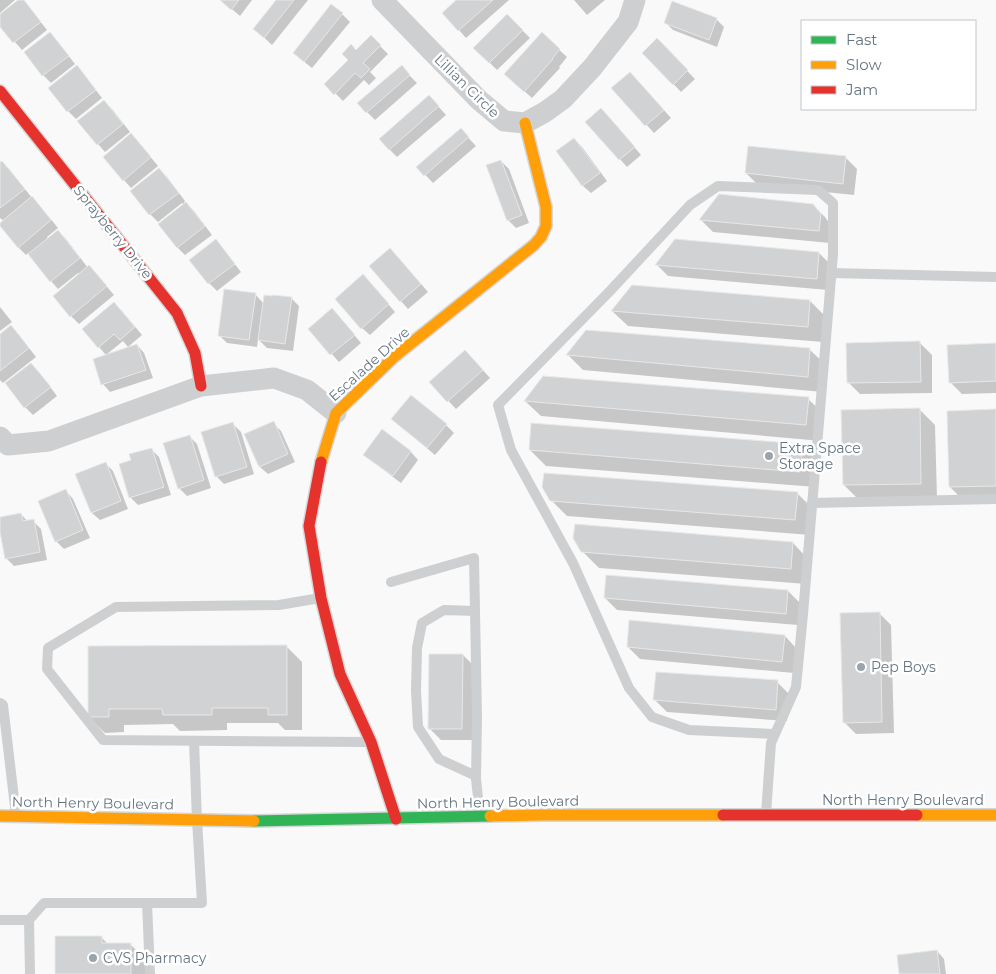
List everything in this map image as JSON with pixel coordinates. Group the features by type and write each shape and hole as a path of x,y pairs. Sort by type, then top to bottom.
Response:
{"main road":[{"name":"Sprayberry Drive","path":"0,91 177,313 195,353 201,386"},
{"name":"Escalade Drive","path":"396,819 371,742 340,674 321,598 309,526 322,459 336,412 394,357 534,245 541,237 546,226 546,207 525,122"},
{"name":"North Henry Boulevard","path":"0,816 231,821 543,815 996,815"}],"street":[{"name":"Lillian Circle","path":"382,0 479,100 504,121 525,122"},
{"path":"525,122 545,112 563,98 592,68 628,22 634,0"},
{"path":"0,437 8,446 49,441 201,386 274,378 307,390 336,412"}],"lane":[{"path":"766,815 771,743 796,687 833,254 833,203 818,190 718,186 690,205 610,292 498,405 511,450 573,563 629,688 652,717 689,730 775,734"},
{"path":"831,273 996,277"},
{"path":"812,503 996,499"},
{"path":"390,582 474,558 476,776 480,817"},
{"path":"321,598 279,605 116,607 48,648 47,669 103,740 371,742"},
{"path":"475,611 444,610 422,622 417,648 416,691 418,727 439,760 476,776"},
{"path":"2,704 5,770 16,816"},
{"path":"30,974 29,920 44,903 202,903 196,820 194,741"},
{"path":"148,904 150,974"},
{"path":"0,920 29,920"}],"building":[{"path":"18,0 24,0 41,22 13,43 0,27 0,14"},
{"path":"220,0 239,0 231,10"},
{"path":"276,0 294,0 264,38 253,29"},
{"path":"456,0 493,0 458,31 442,13"},
{"path":"672,1 717,18 709,40 664,23"},
{"path":"331,4 343,13 304,62 293,53"},
{"path":"507,14 523,30 489,63 473,48"},
{"path":"50,32 69,56 42,76 24,52"},
{"path":"542,32 560,49 524,92 504,74"},
{"path":"371,35 381,45 363,63 370,69 361,78 355,73 334,95 324,84 348,60 342,54 351,44 356,50"},
{"path":"657,38 688,70 673,85 642,53"},
{"path":"77,65 96,90 67,112 48,88"},
{"path":"402,65 410,75 366,113 357,103"},
{"path":"630,72 664,110 645,126 611,88"},
{"path":"429,95 439,106 389,150 379,139"},
{"path":"104,100 123,124 97,145 77,121"},
{"path":"601,108 635,147 619,160 585,122"},
{"path":"461,128 469,137 424,176 416,167"},
{"path":"131,133 151,157 123,181 103,157"},
{"path":"574,138 600,173 582,186 556,151"},
{"path":"748,146 846,156 843,184 745,173"},
{"path":"501,160 522,215 507,221 486,165"},
{"path":"2,161 25,189 0,208 0,162"},
{"path":"159,168 179,193 149,215 130,191"},
{"path":"719,194 813,204 821,214 819,231 699,220"},
{"path":"32,196 51,220 18,248 0,226 0,223"},
{"path":"186,202 205,226 177,248 158,224"},
{"path":"58,230 80,258 50,282 28,254"},
{"path":"216,239 235,264 208,284 189,260"},
{"path":"675,239 819,252 817,279 655,265"},
{"path":"390,248 421,284 400,302 369,266"},
{"path":"89,265 107,286 70,317 53,296"},
{"path":"363,274 389,304 361,329 335,299"},
{"path":"632,285 810,300 808,327 611,311"},
{"path":"224,289 256,293 249,340 218,336"},
{"path":"264,295 292,297 285,344 258,340"},
{"path":"114,302 135,327 120,340 114,334 98,348 82,329"},
{"path":"332,308 355,335 330,355 308,329"},
{"path":"11,325 29,348 0,371 0,334"},
{"path":"586,330 810,348 808,377 566,355"},
{"path":"920,341 921,382 847,383 846,343"},
{"path":"996,343 996,381 949,383 947,345"},
{"path":"137,344 146,370 101,385 93,359"},
{"path":"465,350 483,370 447,402 429,382"},
{"path":"31,363 51,387 24,408 5,383"},
{"path":"543,376 809,397 806,425 524,401"},
{"path":"411,395 447,424 427,448 391,419"},
{"path":"920,408 921,484 843,485 841,410"},
{"path":"996,409 996,486 949,487 947,411"},
{"path":"274,421 288,454 259,467 244,434"},
{"path":"233,422 247,467 215,477 201,432"},
{"path":"531,423 803,444 800,472 529,450"},
{"path":"382,429 411,451 393,476 363,455"},
{"path":"190,435 204,480 178,489 163,443"},
{"path":"152,448 164,487 129,498 119,464 131,460 129,454"},
{"path":"106,462 121,501 91,513 75,474"},
{"path":"544,473 798,492 795,520 550,501 542,487"},
{"path":"66,489 83,530 55,542 38,501"},
{"path":"21,513 23,521 34,519 40,552 5,559 0,532 0,517"},
{"path":"575,524 793,542 791,569 581,552 573,538"},
{"path":"606,575 788,590 786,614 604,598"},
{"name":"Pep Boys","path":"880,612 882,722 843,723 840,613"},
{"path":"629,620 785,635 782,662 627,647"},
{"path":"287,645 287,715 268,715 268,708 212,708 212,715 163,715 162,709 109,709 109,717 88,717 88,646"},
{"path":"429,654 463,654 462,729 428,729"},
{"path":"656,672 778,680 776,710 653,700"},
{"name":"CVS Pharmacy","path":"55,936 102,936 102,943 131,943 131,974 55,974"},
{"path":"937,950 940,974 899,974 897,955"}],"traffic: fast":[{"path":"254,821 490,816"}],"traffic: slow":[{"path":"321,462 336,413 394,357 534,245 541,237 546,226 546,207 525,123"},
{"path":"490,816 723,815"},
{"path":"917,815 996,815"},
{"path":"0,816 254,821"}],"traffic: jam":[{"path":"0,91 177,313 195,353 201,386"},
{"path":"321,462 309,526 321,598 340,674 371,742 396,819"},
{"path":"723,815 917,815"}],"place":[{"name":"Extra Space Storage","path":"769,456"},
{"name":"Pep Boys","path":"861,667"},
{"name":"CVS Pharmacy","path":"93,958"}]}
